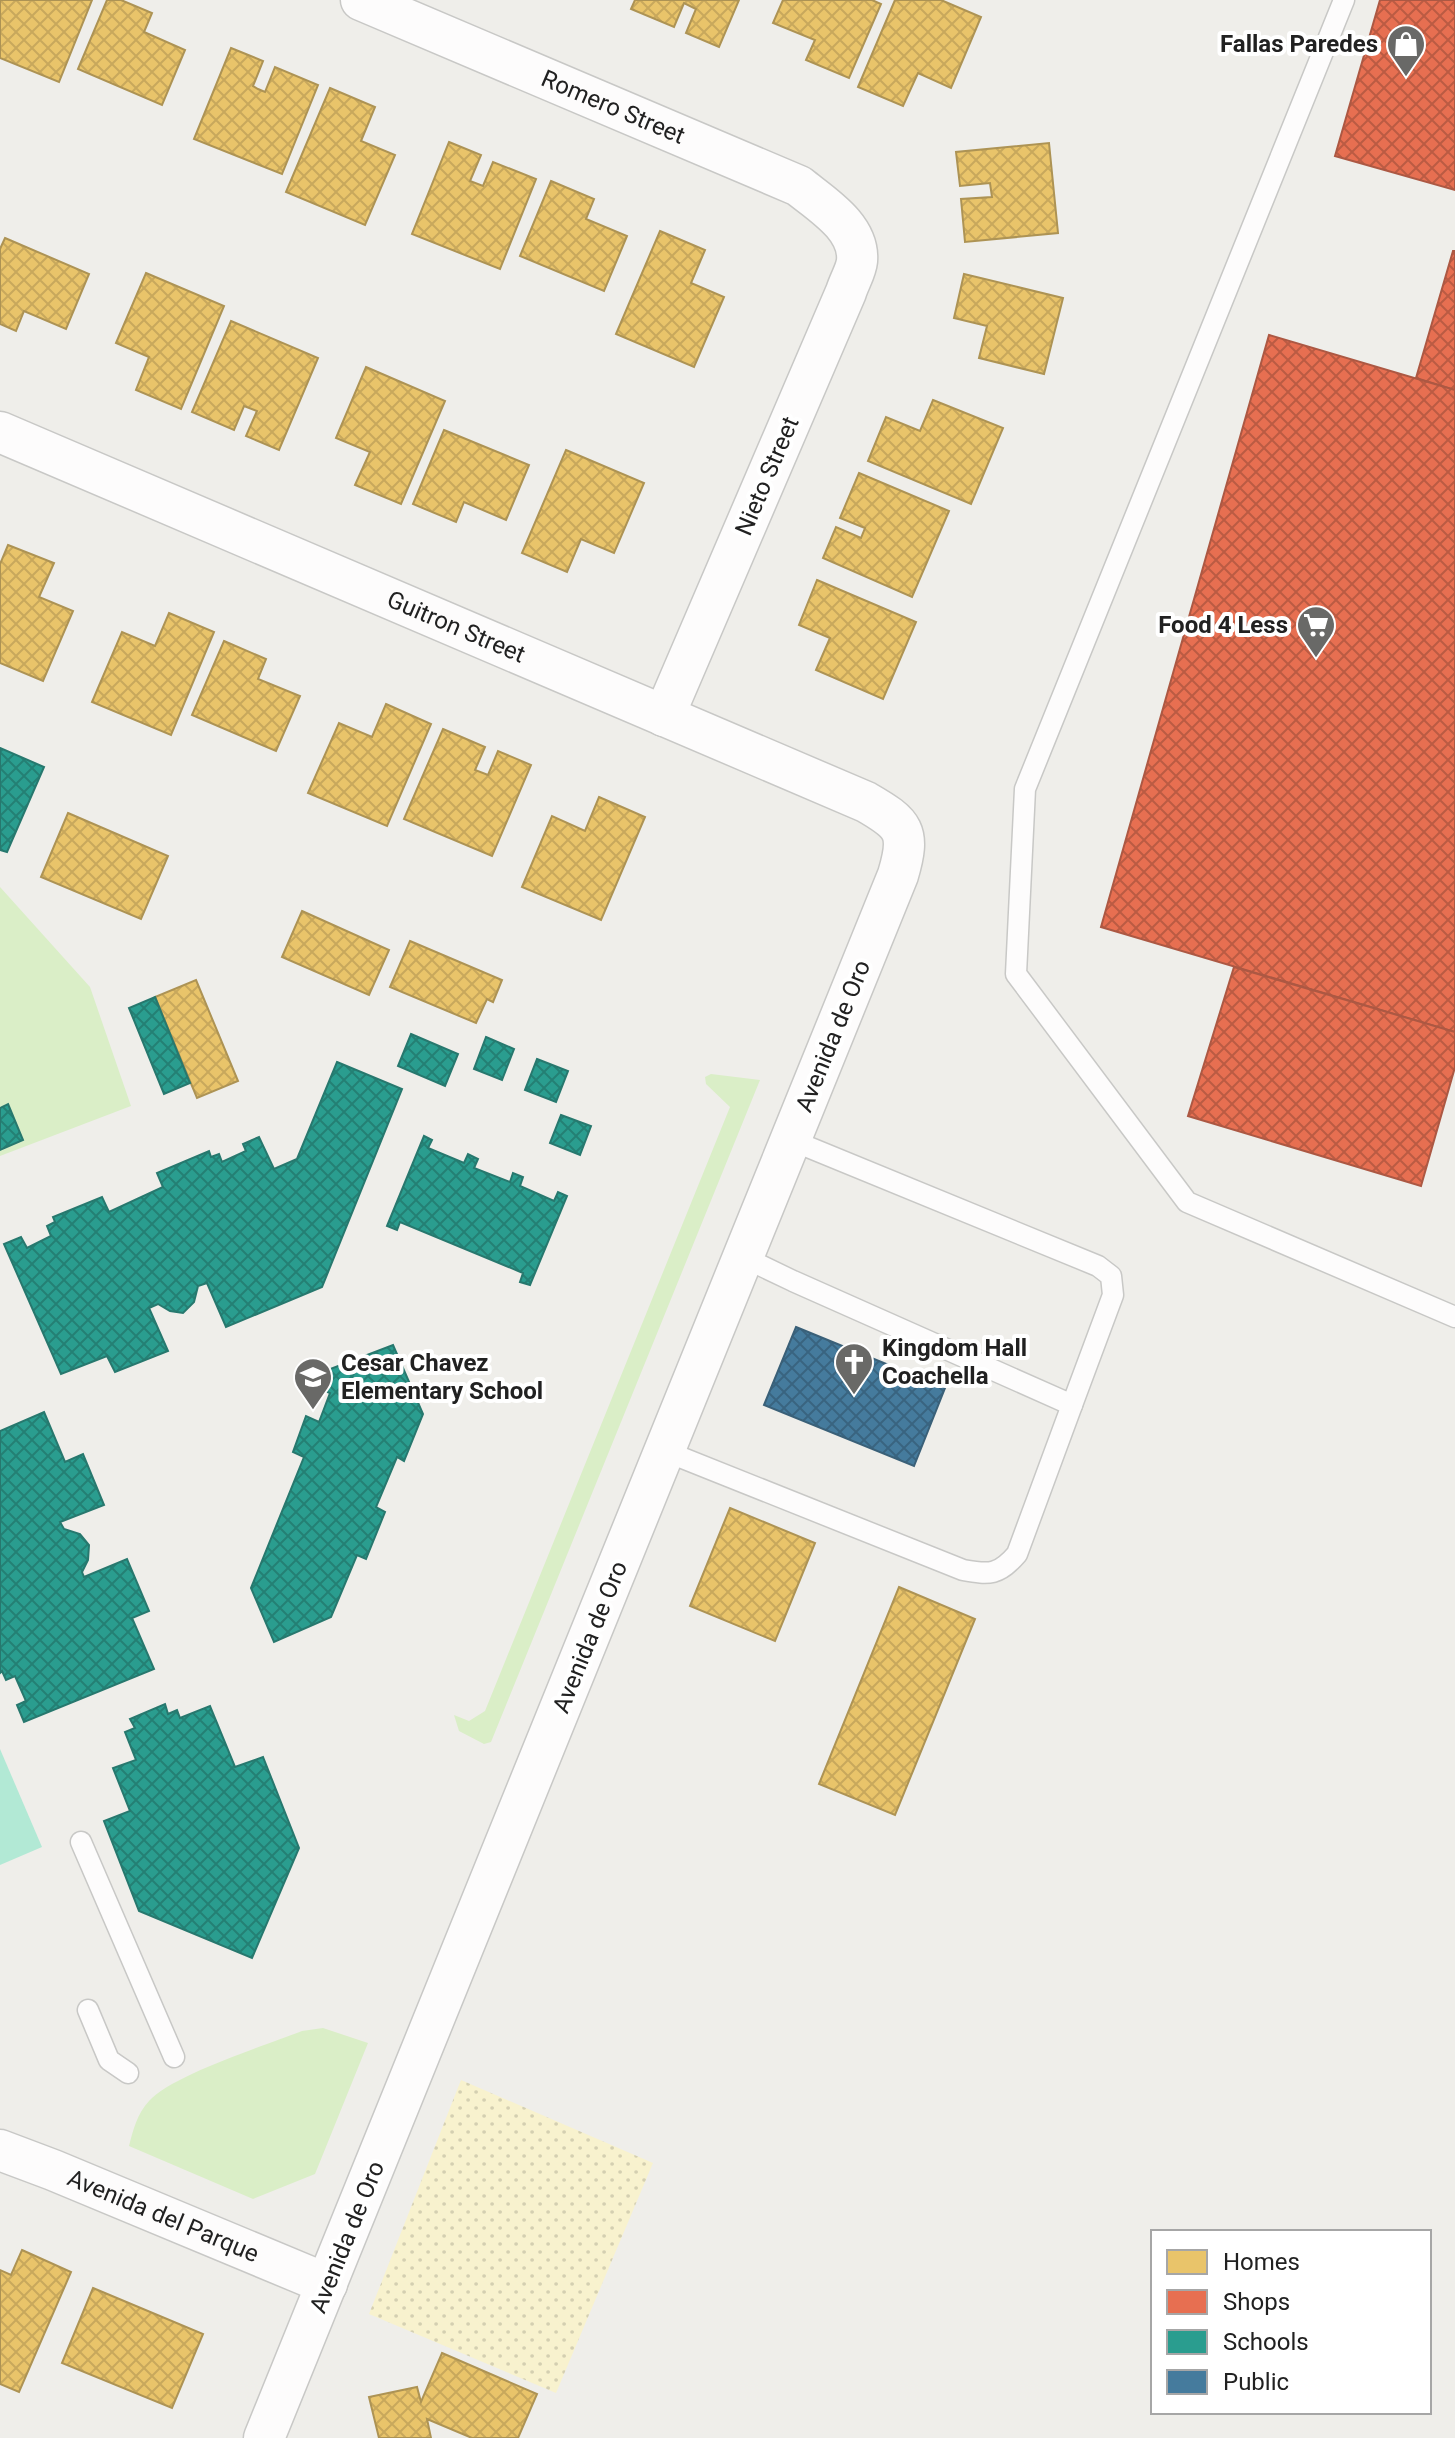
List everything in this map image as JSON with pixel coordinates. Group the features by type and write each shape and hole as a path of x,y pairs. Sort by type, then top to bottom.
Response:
{"street":[{"name":"Romero Street","path":"361,0 799,186 852,234"},
{"name":"Nieto Street","path":"664,716 846,292 857,260 852,234"},
{"name":"Guitron Street","path":"0,432 866,802 890,816 903,833"},
{"name":"Avenida de Oro","path":"264,2438 898,875 906,849 903,833"},
{"name":"Avenida del Parque","path":"0,2150 327,2284"}],"lane":[{"path":"1344,0 1025,789 1016,974 1187,1202 1455,1317"},
{"path":"665,1451 963,1570 985,1574 1004,1569 1017,1554 1113,1295 1111,1276 1098,1266 791,1140"},
{"path":"743,1257 1072,1405"},
{"path":"81,1842 174,2057"},
{"path":"88,2010 109,2060 128,2073"}],"green space":[{"path":"0,887 90,987 131,1106 0,1156"},
{"path":"711,1074 760,1080 491,1742 484,1744 459,1731 454,1715 469,1721 485,1711 730,1107 706,1084 705,1077"},
{"path":"0,1749 42,1847 0,1865"},
{"path":"323,2028 368,2043 315,2174 253,2199 129,2146 141,2111 161,2091 244,2052 302,2031"}],"sand":[{"path":"461,2080 653,2163 556,2393 369,2314"}],"building: Homes":[{"path":"0,0 92,0 59,82 0,58"},
{"path":"107,0 121,0 152,13 144,32 185,50 162,105 78,69"},
{"path":"635,0 739,0 719,47 686,33 696,9 684,3 674,27 631,9"},
{"path":"783,0 872,0 881,4 849,78 806,60 815,40 773,23"},
{"path":"895,0 941,0 981,17 951,88 918,73 903,106 858,87"},
{"path":"231,48 263,61 253,86 265,92 275,67 318,85 282,174 194,139"},
{"path":"330,88 375,107 361,141 395,155 365,225 286,192"},
{"path":"449,142 481,155 470,181 483,186 493,162 536,179 500,269 412,234"},
{"path":"1049,143 1058,233 965,242 961,199 992,197 990,183 960,186 956,152"},
{"path":"551,181 594,199 586,219 627,236 604,291 520,256"},
{"path":"660,231 705,250 691,283 724,297 694,367 616,334"},
{"path":"5,238 89,274 66,329 24,311 16,331 0,324 0,249"},
{"path":"146,273 224,306 181,409 136,390 149,357 116,343"},
{"path":"964,274 1063,298 1044,374 979,358 987,326 954,318"},
{"path":"231,321 318,358 279,450 246,436 257,411 244,406 234,430 192,412"},
{"path":"366,367 445,401 401,504 355,485 370,452 336,438"},
{"path":"933,400 1003,428 971,504 868,461 886,417 920,431"},
{"path":"444,430 529,465 506,520 464,502 456,522 413,504"},
{"path":"566,450 644,483 614,553 581,539 567,572 522,553"},
{"path":"859,473 949,511 912,597 823,558 836,527 861,538 865,528 840,518"},
{"path":"8,545 54,563 39,597 73,611 43,681 0,663 0,564"},
{"path":"817,580 916,622 883,699 816,670 830,638 799,625"},
{"path":"169,613 214,632 171,735 92,702 122,632 155,646"},
{"path":"224,641 266,659 258,679 300,696 276,751 192,715"},
{"path":"386,704 431,724 387,826 308,793 339,723 372,737"},
{"path":"443,729 485,747 475,770 488,775 498,751 531,765 492,856 404,819"},
{"path":"599,797 645,817 601,920 522,887 552,816 585,831"},
{"path":"68,813 168,856 141,919 41,877"},
{"path":"302,911 389,950 369,995 282,957"},
{"path":"410,941 502,980 493,1002 487,999 476,1023 390,987"},
{"path":"196,980 238,1081 197,1098 155,997"},
{"path":"730,1508 815,1543 775,1641 690,1606"},
{"path":"899,1587 975,1619 895,1815 819,1784"},
{"path":"22,2250 71,2272 19,2392 0,2384 0,2270 11,2275"},
{"path":"93,2288 203,2334 172,2408 62,2363"},
{"path":"442,2353 537,2394 518,2438 472,2438 427,2419 431,2438 379,2438 369,2397 417,2387 421,2402"}],"building: Shops":[{"name":"Fallas Paredes","path":"1380,0 1455,0 1455,190 1335,156"},
{"path":"1455,251 1455,390 1416,378"},
{"name":"Food 4 Less","path":"1269,335 1455,390 1455,1032 1101,927"},
{"path":"1234,967 1455,1032 1455,1067 1421,1186 1188,1116"}],"building: Schools":[{"path":"0,748 44,767 7,852 0,850"},
{"path":"155,997 190,1083 164,1094 129,1008"},
{"path":"411,1034 458,1054 445,1086 398,1066"},
{"path":"486,1037 514,1049 502,1080 474,1069"},
{"path":"537,1059 568,1071 556,1102 525,1090"},
{"path":"337,1062 402,1089 322,1287 226,1327 207,1283 198,1286 194,1302 183,1313 170,1311 158,1304 149,1308 168,1351 115,1372 107,1356 61,1374 4,1244 21,1237 27,1248 51,1236 47,1226 55,1222 53,1217 102,1197 109,1212 163,1187 157,1173 209,1151 211,1157 219,1154 222,1162 246,1151 243,1144 259,1137 274,1169 297,1159"},
{"path":"8,1104 23,1140 0,1150 0,1108"},
{"path":"561,1115 591,1126 580,1155 550,1143"},
{"path":"424,1136 432,1140 428,1148 464,1163 468,1154 478,1159 474,1168 510,1182 513,1173 523,1177 520,1186 554,1201 558,1192 567,1196 530,1285 520,1282 523,1273 400,1222 397,1230 387,1226"},
{"path":"393,1345 423,1414 404,1461 397,1457 376,1507 385,1512 366,1559 357,1555 331,1617 274,1642 251,1588 304,1457 293,1452 306,1416 319,1422 330,1393 318,1388 325,1371"},
{"path":"44,1412 65,1462 83,1454 104,1505 60,1522 64,1529 80,1534 89,1545 88,1560 82,1572 84,1577 127,1559 149,1611 132,1618 154,1669 24,1722 17,1705 26,1701 15,1676 6,1680 2,1671 0,1673 0,1431"},
{"path":"165,1704 168,1714 177,1710 180,1718 210,1706 235,1767 263,1757 299,1848 252,1958 139,1911 104,1821 130,1811 113,1768 136,1760 125,1732 135,1728 130,1719"}],"building: Public":[{"name":"Kingdom Hall Coachella","path":"796,1327 945,1388 914,1466 764,1405"}],"place":[{"name":"Fallas Paredes","path":"1406,78"},
{"name":"Food 4 Less","path":"1316,659"},
{"name":"Kingdom Hall Coachella","path":"854,1396"},
{"name":"Cesar Chavez Elementary School","path":"313,1411"}]}
